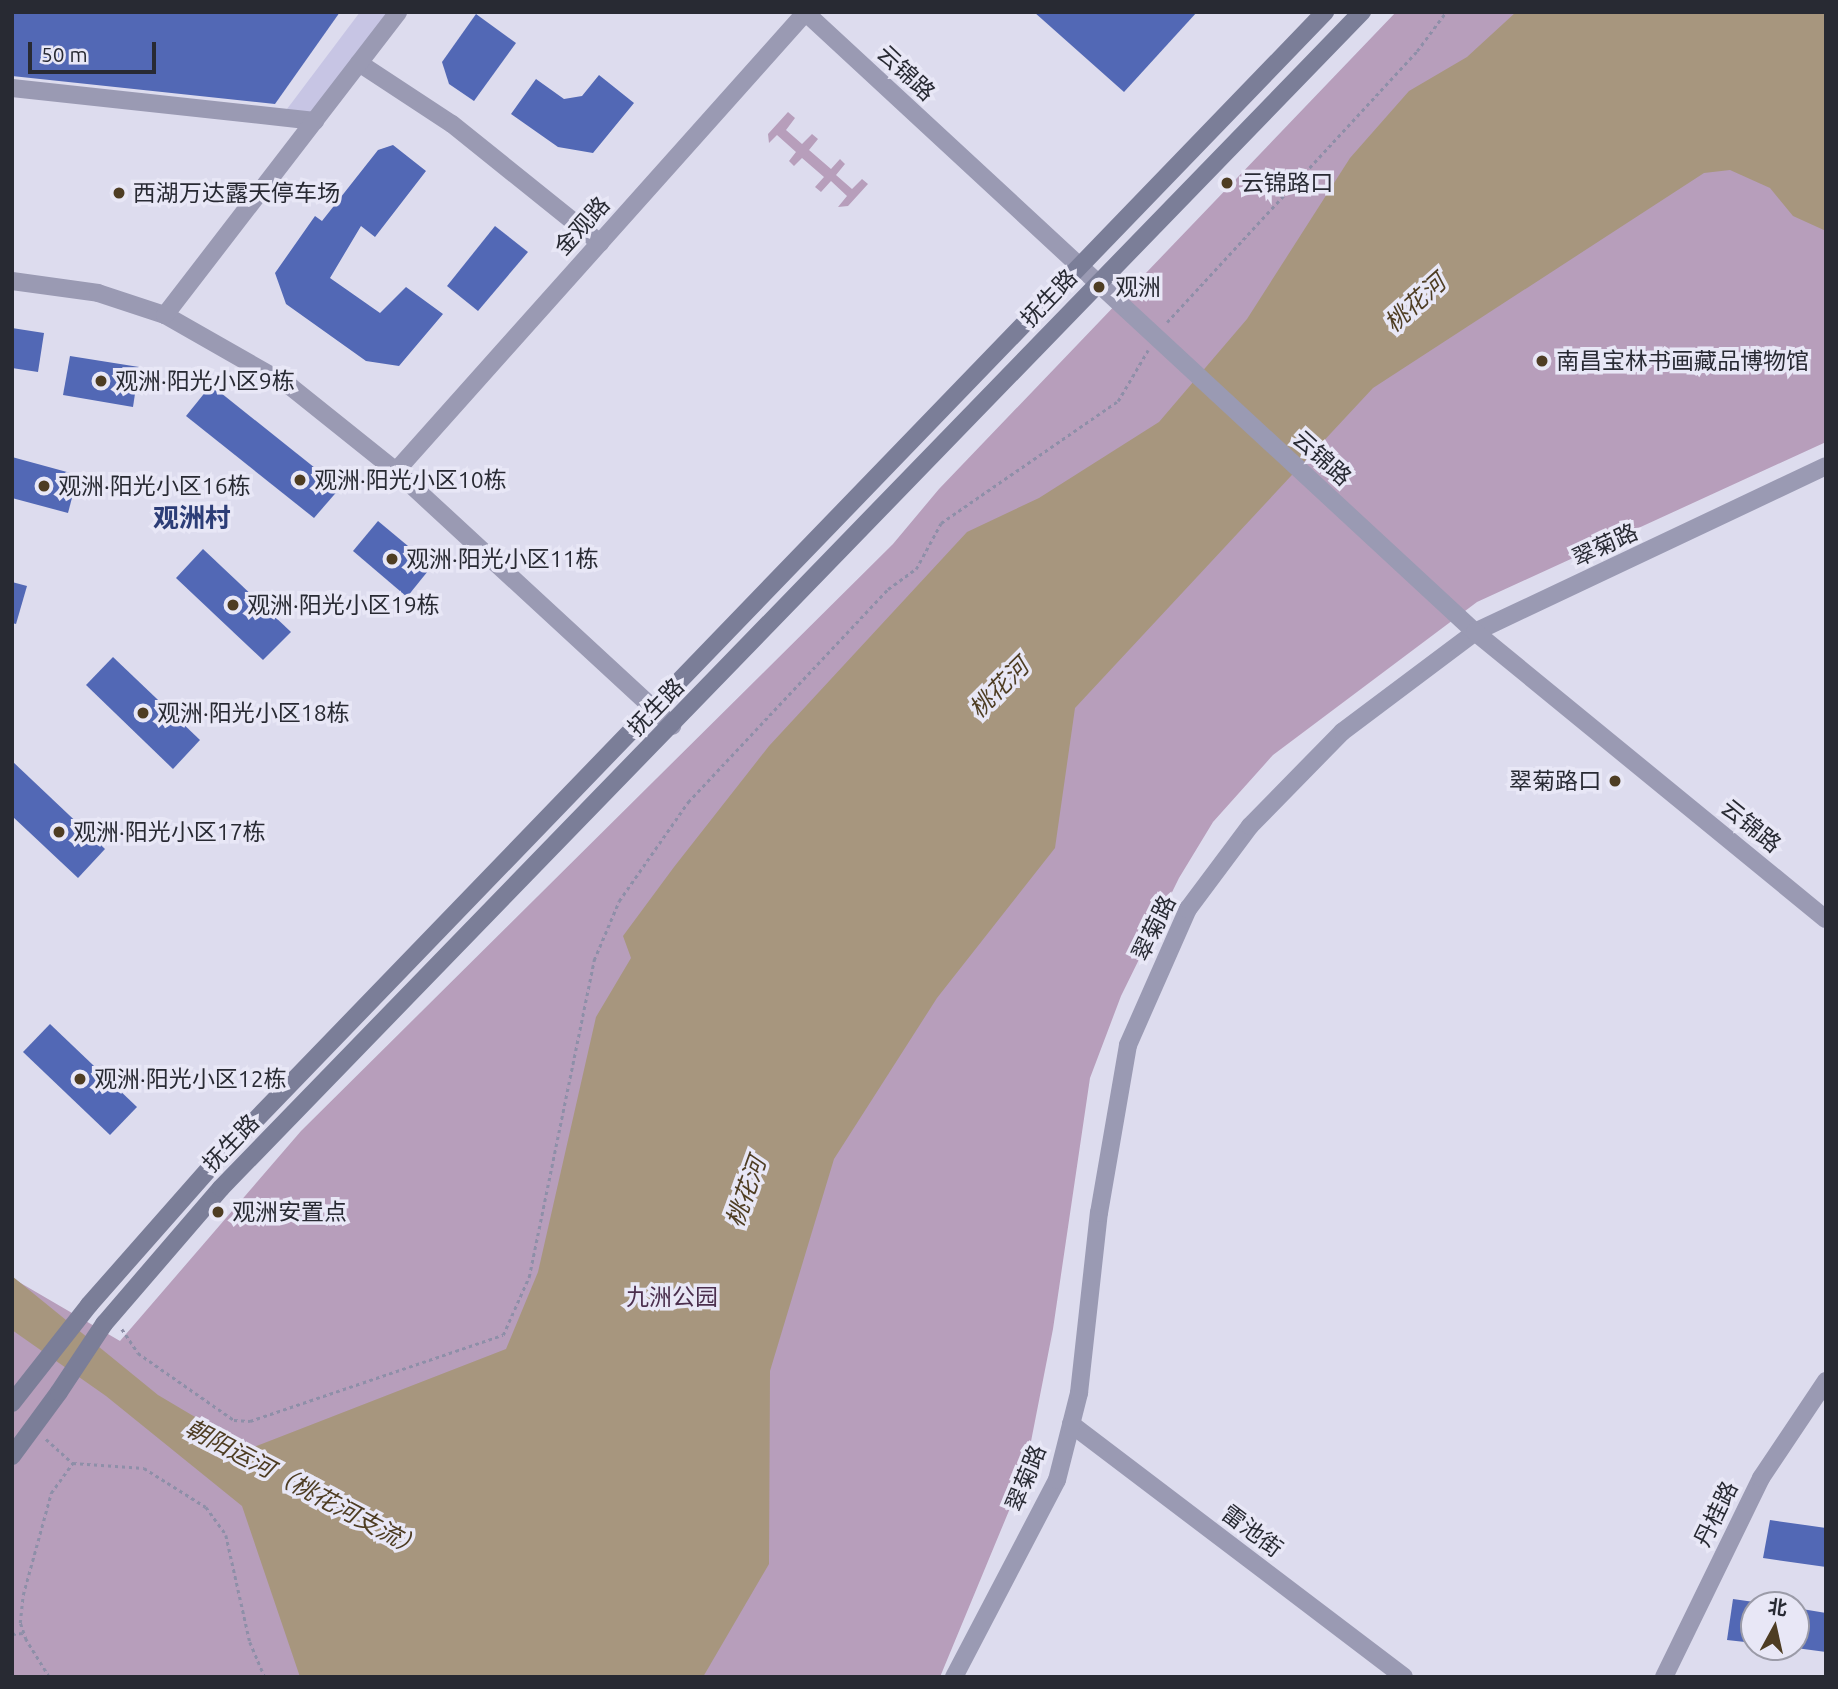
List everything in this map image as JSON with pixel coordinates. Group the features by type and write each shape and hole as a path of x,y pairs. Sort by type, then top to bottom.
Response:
{"main road":[{"name":"抚生路","path":"12,1404 37,1368 89,1305 214,1163 1077,265 1325,12"},
{"name":"抚生路","path":"12,1456 108,1319 221,1188 1362,12"}],"street":[{"path":"166,315 398,12"},
{"name":"云锦路","path":"805,12 1181,364 1370,533 1475,632 1826,919"},
{"name":"金观路","path":"396,471 805,12"},
{"path":"359,63 452,124 600,243"},
{"path":"12,88 315,121"},
{"path":"12,281 98,293 166,315 290,387 396,471 672,726"},
{"name":"翠菊路","path":"954,1677 1057,1480 1079,1393 1099,1213 1128,1045 1188,909 1251,826 1342,732 1475,632 1826,466"},
{"name":"丹桂路","path":"1664,1677 1761,1478 1826,1381"},
{"name":"雷池街","path":"1071,1424 1404,1677"}],"path":[{"path":"108,1319 138,1353 234,1420 250,1422 503,1335 529,1277 594,960 619,901 688,802 888,589 916,569 941,523 1118,401 1154,339 1183,300 1417,51 1446,12"},
{"path":"33,1428 73,1463 144,1468 206,1507 226,1535 250,1642 265,1677"},
{"path":"49,1677 20,1623 28,1567 51,1493 73,1463"},
{"path":"12,1634 23,1633"}],"green space":[{"name":"九洲公园","path":"1396,12 1826,12 1826,442 1477,602 1273,755 1213,822 1179,878 1121,996 1090,1078 1053,1329 1025,1472 940,1677 12,1677 12,1278 120,1341 301,1131 893,544 939,489"},
{"path":"788,112 795,118 786,130 802,144 812,134 818,139 809,150 831,169 840,159 845,164 836,175 852,189 862,179 868,184 848,206 838,207 847,196 831,181 821,192 815,187 824,177 802,158 794,166 789,161 796,152 777,135 769,143 768,134"}],"shaded area":[{"path":"360,12 398,12 315,121 281,117"}],"water":[{"path":"1516,12 1826,12 1826,231 1793,216 1770,188 1730,170 1704,173 1373,388 1075,708 1055,848 937,998 834,1159 770,1371 769,1564 703,1677 300,1677 242,1506 106,1396 12,1330 12,1276 158,1395 249,1449 506,1349 538,1272 596,1017 631,958 623,936 674,867 769,746 967,532 1039,498 1159,422 1247,319 1350,158 1409,91 1467,57"}],"building":[{"path":"12,12 340,12 275,104 12,76"},
{"path":"1034,12 1197,12 1124,92"},
{"path":"476,14 516,43 474,101 449,84 442,62"},
{"path":"599,75 634,103 593,153 558,147 511,114 536,79 564,99 582,96"},
{"path":"393,145 426,171 375,237 361,226 330,278 380,313 406,287 443,314 399,366 366,361 286,304 275,273 315,216 322,221 378,150"},
{"path":"495,226 528,252 478,311 447,286"},
{"path":"12,328 44,333 38,372 12,368"},
{"name":"观洲·阳光小区9栋","path":"70,356 139,367 133,407 63,395"},
{"path":"211,385 340,488 314,518 186,416"},
{"name":"观洲·阳光小区16栋","path":"12,457 78,475 68,513 12,498"},
{"name":"观洲·阳光小区11栋","path":"378,521 432,566 407,597 353,551"},
{"name":"观洲·阳光小区19栋","path":"203,549 291,632 263,660 176,578"},
{"path":"12,582 27,586 16,624 12,623"},
{"name":"观洲·阳光小区18栋","path":"113,657 200,740 173,769 86,685"},
{"name":"观洲·阳光小区17栋","path":"12,761 105,849 78,878 12,816"},
{"name":"观洲·阳光小区12栋","path":"50,1024 137,1107 110,1135 23,1052"},
{"path":"1770,1520 1826,1528 1826,1567 1763,1558"},
{"path":"1733,1599 1740,1600 1740,1641 1727,1640"},
{"path":"1810,1610 1826,1613 1826,1652 1810,1650"}],"place":[{"name":"云锦路口","path":"1227,183"},
{"name":"西湖万达露天停车场","path":"119,193"},
{"name":"观洲","path":"1099,287"},
{"name":"南昌宝林书画藏品博物馆","path":"1542,361"},
{"name":"观洲·阳光小区9栋","path":"101,381"},
{"name":"观洲·阳光小区10栋","path":"300,480"},
{"name":"观洲·阳光小区16栋","path":"44,486"},
{"name":"观洲·阳光小区11栋","path":"392,559"},
{"name":"观洲·阳光小区19栋","path":"233,605"},
{"name":"观洲·阳光小区18栋","path":"143,713"},
{"name":"翠菊路口","path":"1615,781"},
{"name":"观洲·阳光小区17栋","path":"59,832"},
{"name":"观洲·阳光小区12栋","path":"80,1079"},
{"name":"观洲安置点","path":"218,1212"}],"district":[{"name":"观洲村","path":"192,518"}],"water label":[{"name":"桃花河","path":"1415,303"},
{"name":"桃花河","path":"999,688"},
{"name":"桃花河","path":"746,1192"},
{"name":"朝阳运河（桃花河支流）","path":"304,1488"}]}
